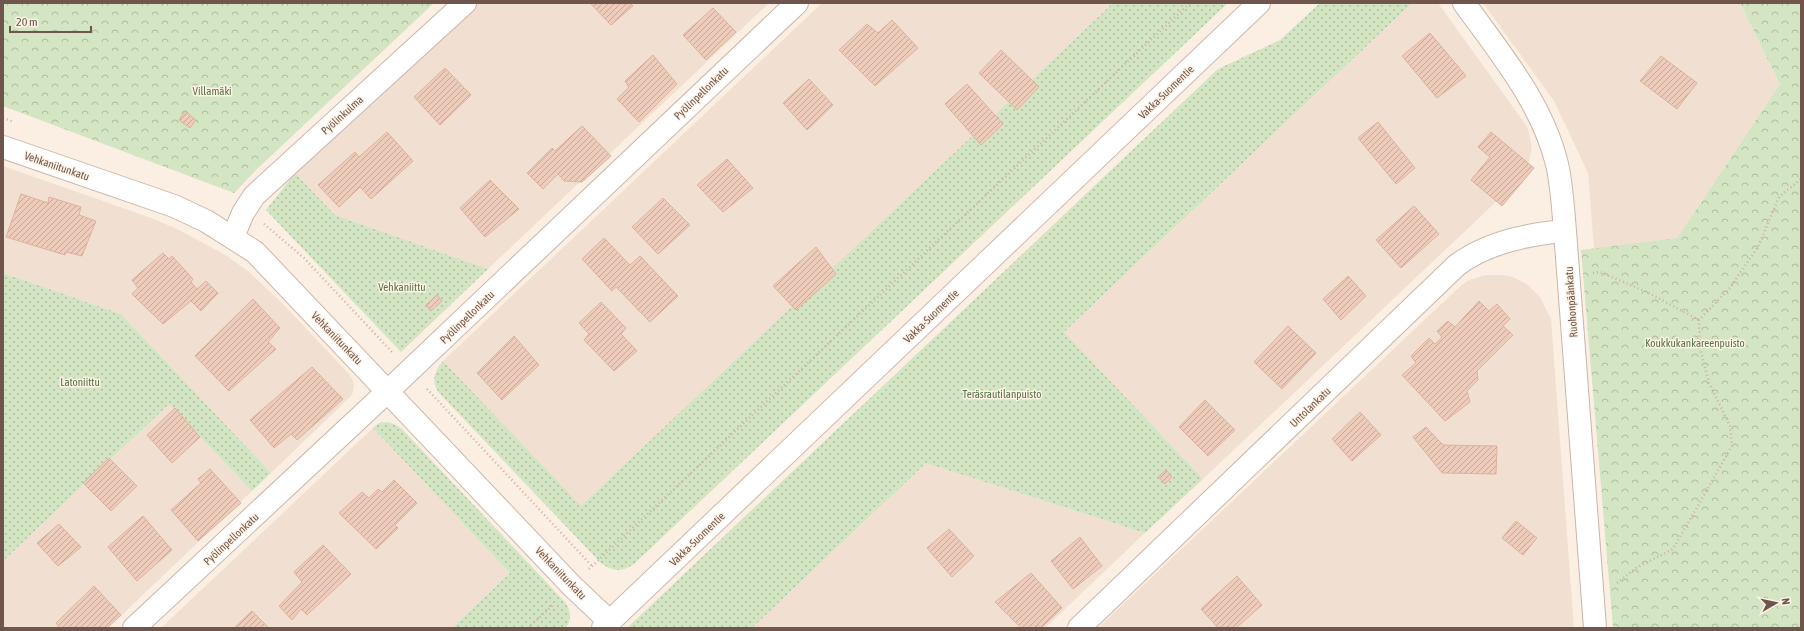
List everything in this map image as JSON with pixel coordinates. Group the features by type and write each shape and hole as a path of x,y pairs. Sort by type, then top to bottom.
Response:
{"street":[{"name":"Pyölinkulma","path":"233,237 243,213 254,196 465,3"},
{"name":"Pyölinpellonkatu","path":"134,628 388,392 797,3"},
{"name":"Vakka-Suomentie","path":"607,625 1259,3"},
{"name":"Ruohonpäänkatu","path":"1464,3 1524,88 1540,116 1557,164 1562,189 1595,628"},
{"name":"Vehkaniitunkatu","path":"3,147 174,206 206,221 255,252 572,586 607,625"},
{"name":"Untolankatu","path":"1079,628 1458,265 1472,254 1490,246 1538,234 1565,231"}],"path":[{"path":"528,628 1190,3"},
{"path":"1617,584 1636,568 1673,549 1732,446 1730,426 1709,383 1700,348 1699,320 1729,289 1758,247 1779,197 1801,179"},
{"path":"1586,273 1600,272 1647,292 1699,320"}],"shaded area":[{"path":"475,3 769,3 488,269 335,215 295,173"},
{"path":"822,3 1113,3 581,507 443,361"},
{"path":"1412,3 1438,3 1523,121 1528,129 1532,148 1528,167 1517,182 1203,479 1064,332"},
{"path":"1483,3 1740,3 1780,84 1677,238 1594,249 1588,173 1554,101"},
{"path":"3,166 154,219 179,230 227,256 249,272 281,302 348,373 353,380 354,387 352,395 271,473 121,314 3,273"},
{"path":"1485,275 1504,275 1513,277 1528,285 1540,297 1551,319 1574,628 1098,628 1455,291 1467,281"},
{"path":"169,404 252,491 108,628 3,628 3,561"},
{"path":"373,428 510,573 452,628 161,628"},
{"path":"926,463 1145,533 1045,628 752,628"}],"green space":[{"name":"Villamäki","path":"3,3 434,3 257,169 234,193 3,106"},
{"path":"1113,3 1228,3 630,567 618,570 605,566 601,563 439,393 434,381 437,369 443,361 581,506"},
{"name":"Teräsrautilanpuisto","path":"1320,3 1412,3 1064,332 1203,479 1145,533 926,463 752,628 627,628 1218,69 1280,40"},
{"name":"Koukkukankareenpuisto","path":"1740,3 1801,3 1801,628 1613,628 1581,250 1677,238 1780,84"},
{"name":"Vehkaniittu","path":"295,173 335,215 488,269 401,352 266,210"},
{"name":"Latoniittu","path":"3,273 121,314 271,473 252,491 169,404 3,561"},
{"path":"387,422 401,428 565,602 569,608 570,615 566,628 452,628 510,573 373,428 379,423"}],"building":[{"path":"590,3 630,3 633,6 611,25"},
{"path":"713,8 736,32 706,60 683,35"},
{"path":"892,20 918,48 875,86 839,50 867,24 878,33"},
{"path":"1430,33 1466,76 1437,98 1402,56"},
{"path":"1001,50 1039,87 1017,110 979,73"},
{"path":"653,55 677,84 639,122 617,99 629,87 625,81"},
{"path":"1661,56 1697,83 1677,109 1640,81"},
{"path":"445,68 471,95 440,125 414,97"},
{"path":"809,79 833,105 807,130 783,103"},
{"path":"967,84 1003,124 981,145 945,104"},
{"path":"185,111 196,120 190,128 179,120"},
{"path":"1378,122 1415,168 1396,184 1358,138"},
{"path":"582,126 611,156 582,182 564,181 558,174 543,189 527,173 552,148 555,151"},
{"path":"387,132 413,161 371,199 360,187 339,207 318,185 355,152 359,157"},
{"path":"1491,132 1534,168 1502,206 1471,180 1490,157 1478,147"},
{"path":"727,159 753,188 723,212 697,185"},
{"path":"490,180 519,209 485,237 460,208"},
{"path":"21,194 48,203 49,197 81,207 79,215 96,221 82,256 66,252 65,255 6,237"},
{"path":"663,198 690,225 658,254 632,227"},
{"path":"1414,206 1439,234 1401,268 1376,240"},
{"path":"604,238 630,265 640,256 678,296 650,322 616,287 612,291 582,259"},
{"path":"816,247 836,274 796,310 773,286"},
{"path":"163,253 169,259 172,256 193,279 191,282 197,289 206,281 218,293 201,311 191,301 163,324 132,294 138,288 132,280"},
{"path":"1348,276 1366,296 1341,320 1323,299"},
{"path":"437,295 442,301 431,311 426,305"},
{"path":"253,299 280,328 268,342 276,349 229,391 195,356"},
{"path":"1479,301 1489,311 1497,304 1510,319 1503,326 1513,335 1477,371 1478,380 1467,391 1470,402 1445,421 1402,375 1416,363 1411,356 1429,338 1435,344 1442,337 1437,331 1448,321 1455,327"},
{"path":"601,302 626,328 621,334 637,351 614,371 584,340 589,334 579,323"},
{"path":"1288,326 1316,353 1282,389 1254,362"},
{"path":"514,336 539,365 502,400 477,373"},
{"path":"312,367 343,399 297,440 291,434 274,448 250,420"},
{"path":"1205,400 1235,430 1208,456 1179,427"},
{"path":"175,408 200,437 172,463 147,435"},
{"path":"1360,412 1381,435 1352,461 1332,439"},
{"path":"1426,427 1443,445 1497,446 1496,474 1442,473 1413,437"},
{"path":"109,458 137,486 111,511 83,483"},
{"path":"210,469 241,503 198,541 171,510 201,483 198,479"},
{"path":"1166,470 1172,477 1165,484 1158,477"},
{"path":"394,480 417,503 395,525 398,528 376,549 339,513 362,492 369,498 378,489 382,492"},
{"path":"143,516 172,550 137,581 108,547"},
{"path":"1516,521 1537,538 1523,555 1502,538"},
{"path":"59,524 81,547 58,566 37,543"},
{"path":"949,529 974,556 952,577 927,548"},
{"path":"1080,537 1102,566 1073,589 1051,561"},
{"path":"323,545 351,574 307,615 301,609 292,620 279,606 302,582 294,572"},
{"path":"1031,573 1062,608 1041,628 1038,625 1035,628 1021,628 995,602"},
{"path":"1237,576 1262,605 1236,628 1218,628 1201,609"},
{"path":"94,586 121,615 107,628 60,628 56,623"},
{"path":"252,611 269,628 234,628"}]}
